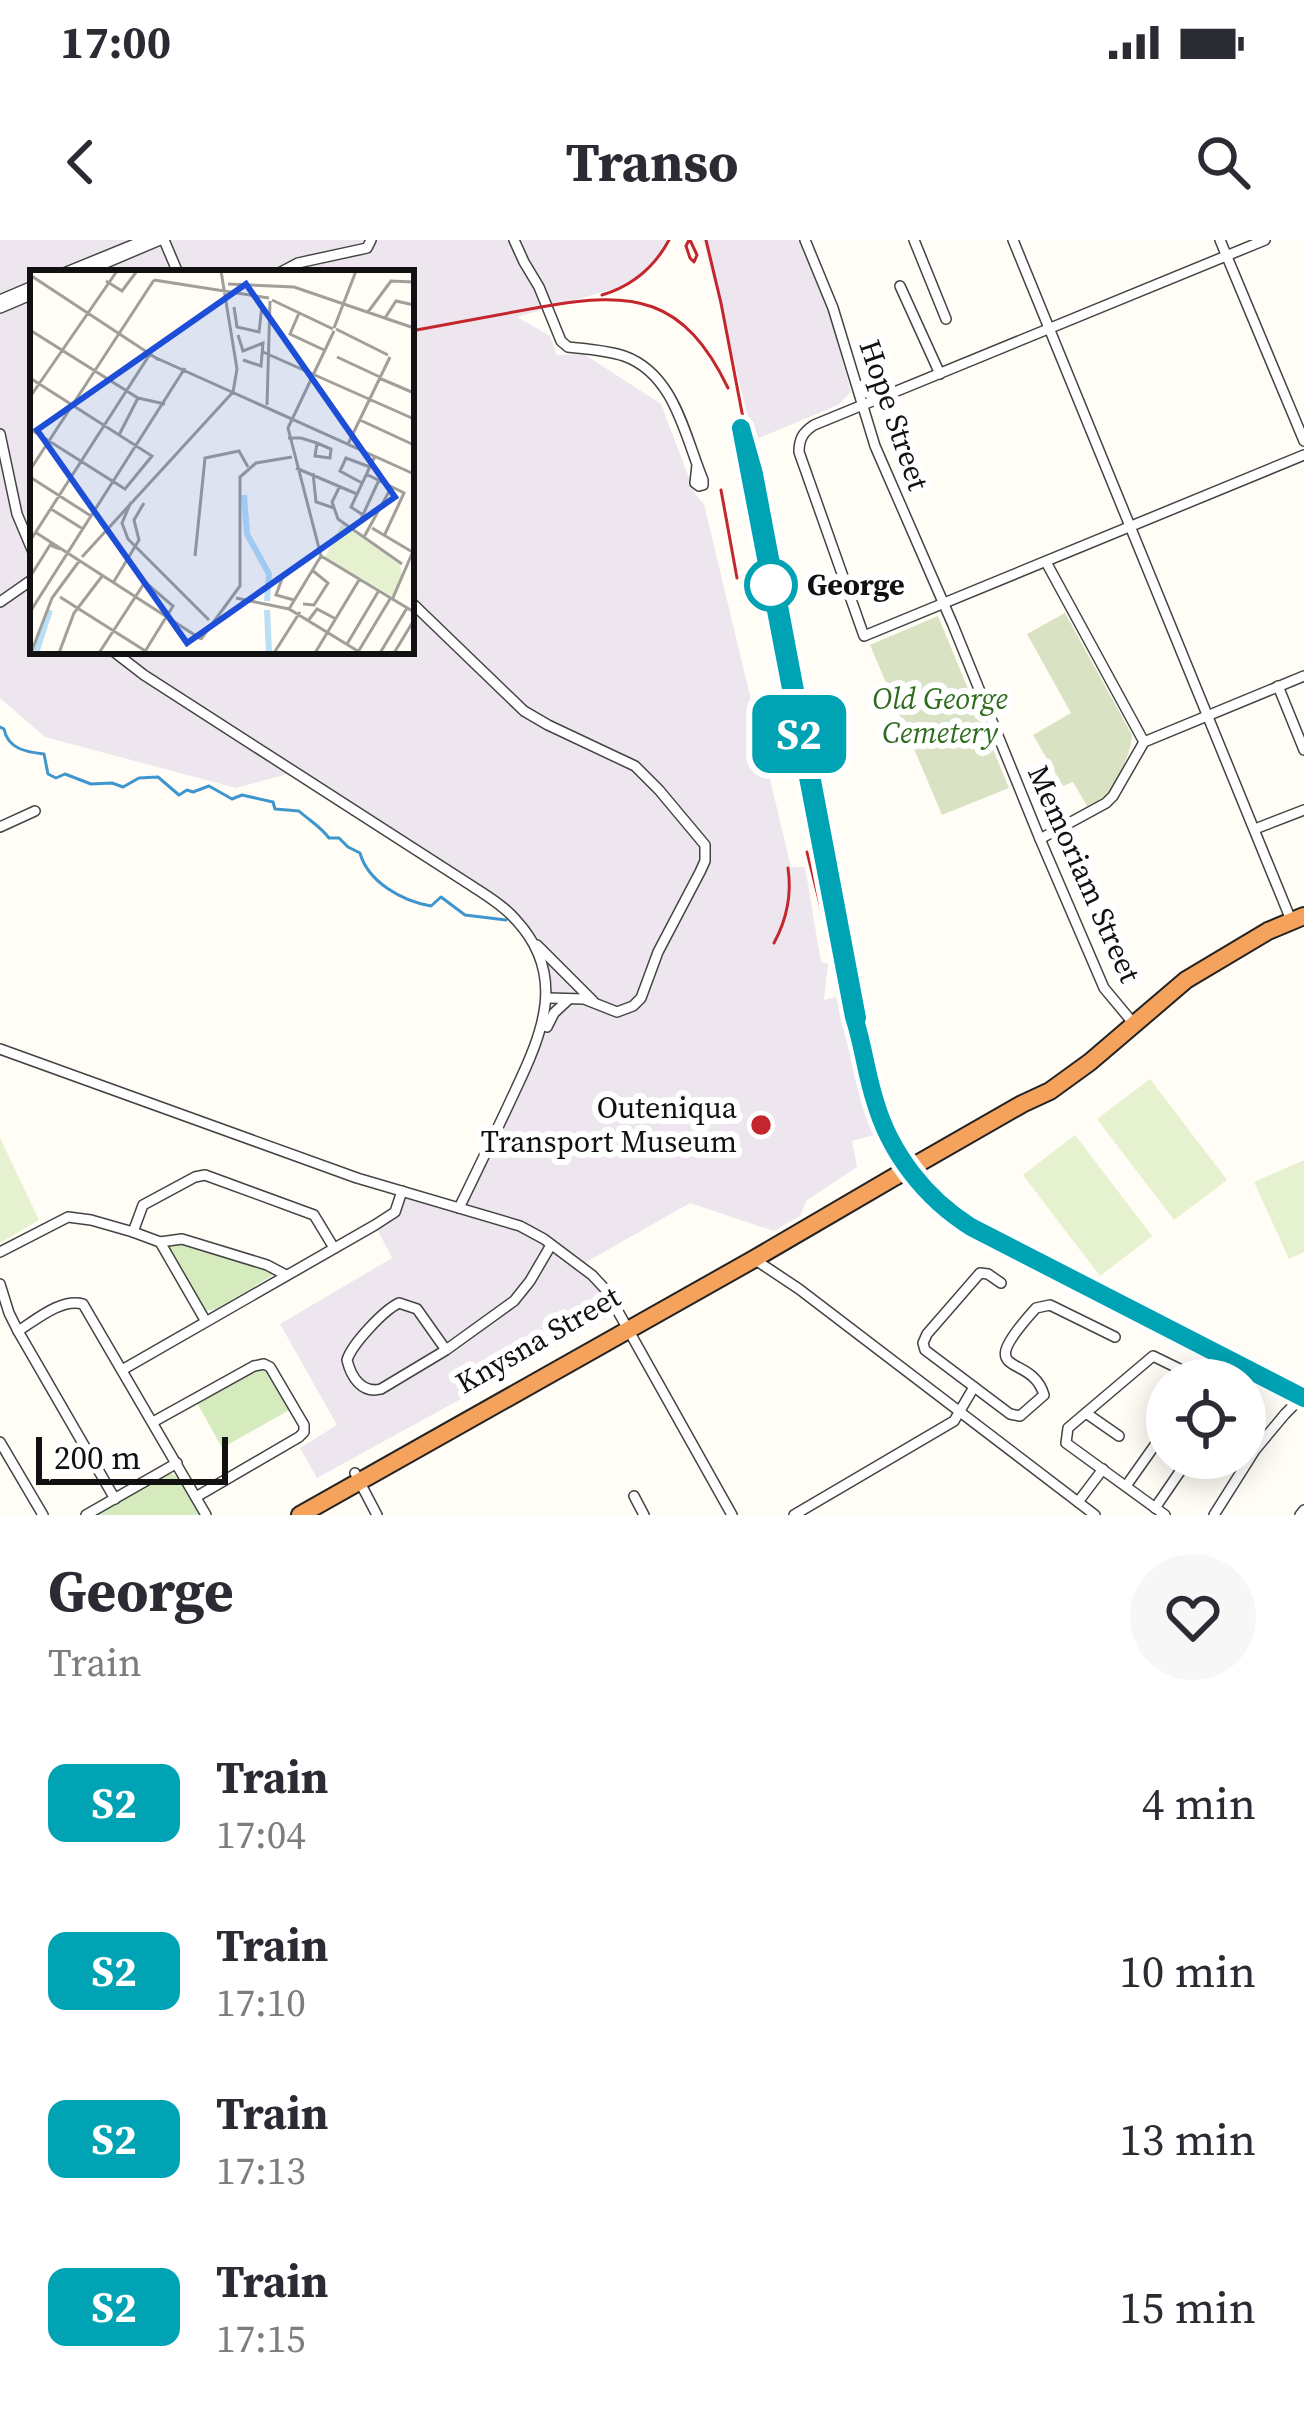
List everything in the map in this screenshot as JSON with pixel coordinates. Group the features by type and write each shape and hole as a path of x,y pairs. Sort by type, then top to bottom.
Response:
{"highway":[{"name":"Knysna Street","path":"283,1515 1022,1104 1186,980 1297,918"},
{"name":"Knysna Street","path":"300,1515 357,1477"}],"street":[{"path":"71,270 145,240"},
{"path":"89,270 162,240 177,270"},
{"path":"285,270 367,248 371,240"},
{"path":"514,240 565,345 626,357 646,370 674,402 697,465"},
{"name":"Hope Street","path":"805,240 832,308 875,446 944,604"},
{"path":"914,240 946,320"},
{"path":"1013,240 1255,829 1297,918"},
{"path":"1220,240 1304,441"},
{"path":"1265,240 806,430 799,452 864,636 1304,455"},
{"path":"900,286 940,374"},
{"path":"0,304 30,291"},
{"path":"0,434 17,514 30,545"},
{"path":"1046,562 1144,742"},
{"path":"0,602 30,581"},
{"name":"Memoriam Street","path":"944,604 1104,988 1131,1020"},
{"path":"414,605 524,710 645,775 705,845 700,872 636,1004 616,1012 595,1003 548,998"},
{"path":"117,654 506,910 595,1003"},
{"path":"1040,839 1106,803 1144,742 1304,676"},
{"path":"1278,686 1304,750"},
{"path":"1255,829 1304,810"},
{"path":"0,827 34,811"},
{"path":"530,937 548,998 538,1043"},
{"path":"459,1208 538,1043 554,1013 569,998"},
{"path":"0,1049 338,1172 516,1225 551,1245 598,1280 732,1515"},
{"path":"133,1232 143,1205 206,1175 314,1216 334,1248"},
{"path":"122,1370 394,1212 402,1191"},
{"path":"0,1252 68,1217 160,1242 182,1239 286,1275"},
{"path":"160,1242 205,1320"},
{"path":"446,1350 417,1309 399,1303 385,1311 353,1346 348,1362 360,1385 376,1391 446,1350 514,1301 551,1245"},
{"path":"751,1256 1095,1515"},
{"path":"1000,1283 986,1273 977,1274 923,1339 925,1350 1016,1416 1042,1398 1043,1387 1004,1352 1040,1305 1050,1305 1115,1337"},
{"path":"0,1284 8,1313 115,1498"},
{"path":"18,1331 66,1303 79,1302 87,1309 206,1515"},
{"path":"1146,1362 1068,1428 1065,1440 1160,1512 1176,1479"},
{"path":"153,1422 264,1364 304,1425 299,1437 196,1497"},
{"path":"794,1515 947,1426 974,1387"},
{"path":"1214,1515 1255,1450 1304,1396"},
{"path":"1086,1413 1119,1436"},
{"path":"0,1442 43,1515"},
{"path":"1126,1486 1146,1458"},
{"path":"86,1515 177,1463"},
{"path":"1078,1502 1103,1469"},
{"path":"357,1477 377,1515"},
{"path":"634,1496 639,1513"}],"shaded area":[{"path":"0,240 667,240 641,274 616,288 517,317 550,336 557,355 584,354 661,404 695,494 704,504 791,867 805,867 821,962 828,964 824,1000 844,995 857,1037 856,1080 878,1134 852,1141 857,1167 806,1201 800,1216 774,1231 690,1203 581,1265 619,1312 317,1478 300,1448 337,1425 280,1324 392,1258 375,1225 395,1212 402,1191 460,1207 546,1015 542,967 518,922 295,772 236,788 45,737 0,698"},
{"path":"703,240 800,240 831,317 851,392 838,405 754,440"}],"green space":[{"path":"1065,613 1132,735 1115,783 1087,806 1073,782 1063,786 1033,735 1071,713 1027,634"},
{"name":"Old George Cemetery","path":"938,616 1009,788 942,815 870,645"},
{"path":"1150,1079 1227,1180 1174,1220 1097,1119"},
{"path":"1075,1135 1152,1236 1100,1276 1023,1175"},
{"path":"0,1138 39,1220 0,1243"},
{"path":"1304,1160 1304,1252 1289,1259 1254,1182"},
{"path":"181,1242 268,1268 273,1275 206,1311 168,1247"},
{"path":"258,1366 267,1368 291,1409 222,1448 196,1401"},
{"path":"169,1473 178,1477 199,1515 93,1515"}],"waterway":[{"path":"0,727 14,745 44,754 48,774 56,778 65,774 91,784 123,787 139,778 158,777 179,795 209,786 232,799 242,795 273,802 275,809 299,811 329,838 339,838 360,853 370,873 398,895 431,906 441,897 465,915 506,920"}],"railway":[{"path":"602,295 641,275 669,240"},
{"path":"689,240 686,246 694,262 697,255 690,240"},
{"path":"706,240 870,1081 895,1145 935,1199 971,1227 1304,1398"},
{"path":"414,330 574,302 629,301 674,318 711,358 728,388"},
{"path":"721,490 737,578"},
{"path":"807,852 823,916"},
{"path":"774,943 787,907 788,868"}],"train":[{"name":"S2","path":"857,1018 754,474 741,428 854,1017 876,1106 896,1150 930,1195 971,1227 1304,1398"}],"place":[{"name":"George","path":"771,585"},
{"name":"Outeniqua Transport Museum","path":"761,1125"}]}
